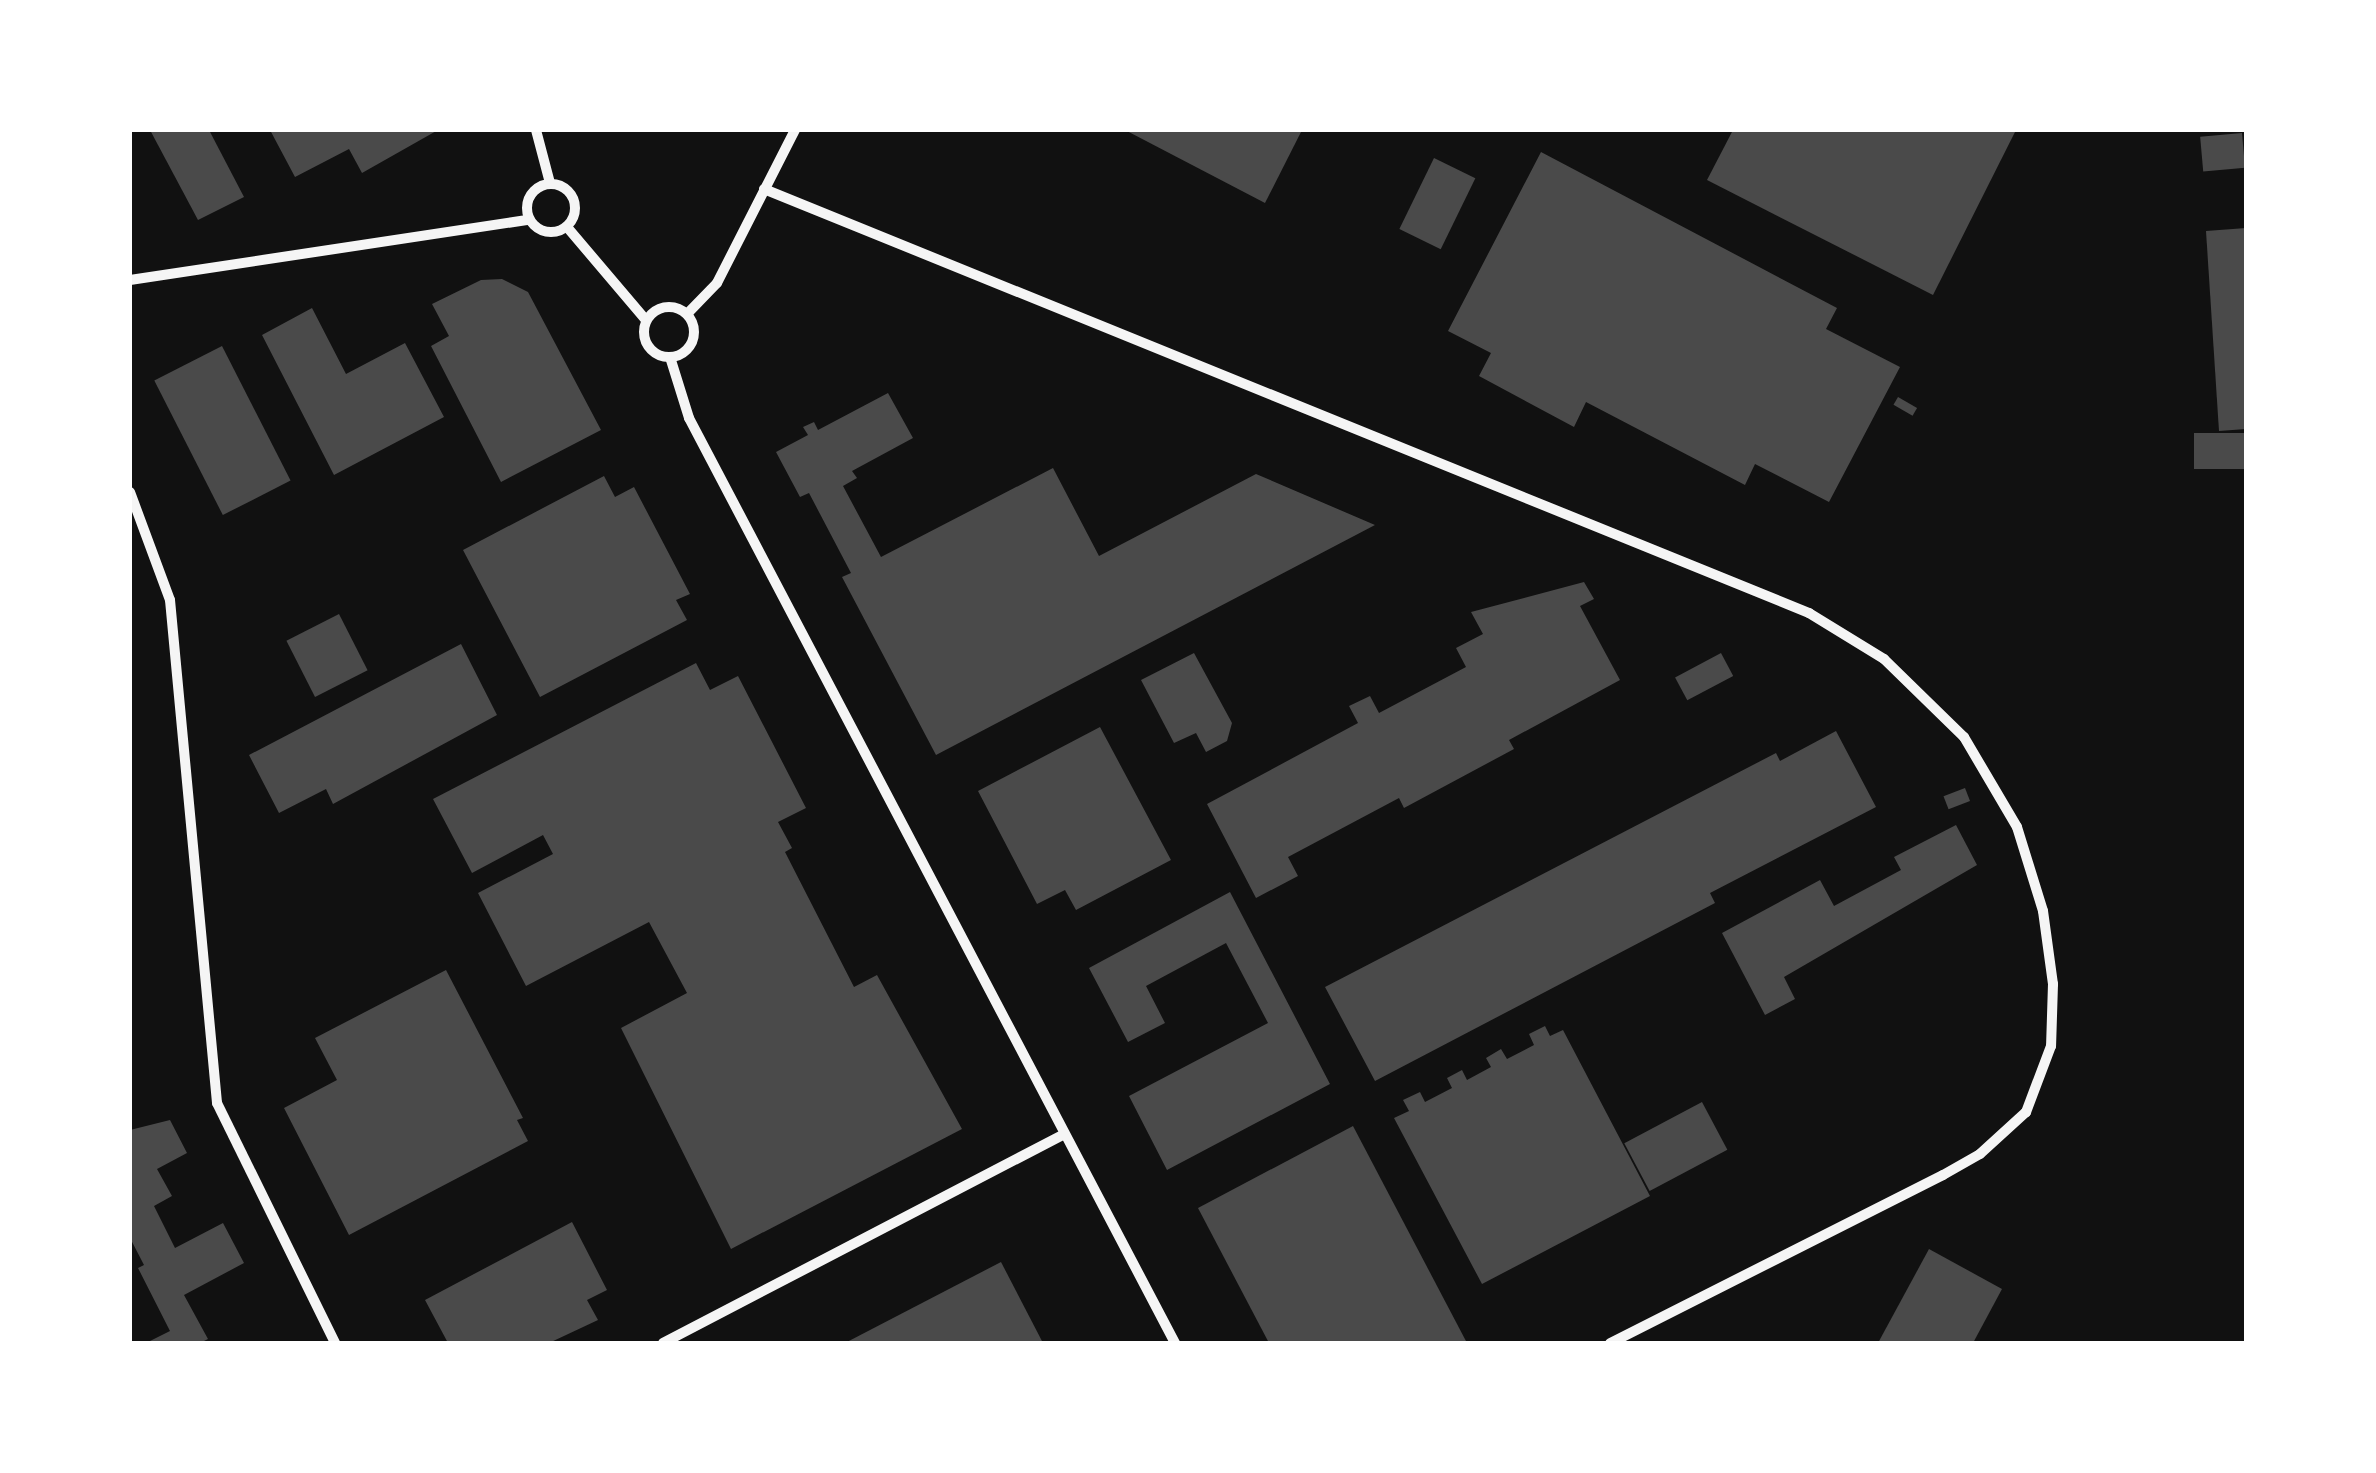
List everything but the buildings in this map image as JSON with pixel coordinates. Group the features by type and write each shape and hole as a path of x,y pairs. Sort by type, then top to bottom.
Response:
{"street":[{"path":"536,130 550,184 574,199 567,227"},
{"path":"687,314 718,283 795,130"},
{"path":"529,220 532,193 550,184"},
{"path":"764,190 1644,545 1862,642 1964,737 2010,812 2043,911 2053,984 2051,1046 2026,1112 1980,1154 1610,1343"},
{"path":"130,280 529,220 542,231 567,227"},
{"path":"567,227 646,320 650,348 670,357 689,418 1062,1136 1175,1343"},
{"path":"646,320 665,306 687,314 694,328 691,344 670,357"},
{"path":"130,492 170,600 217,1104 334,1343"},
{"path":"664,1343 1062,1136"}]}
